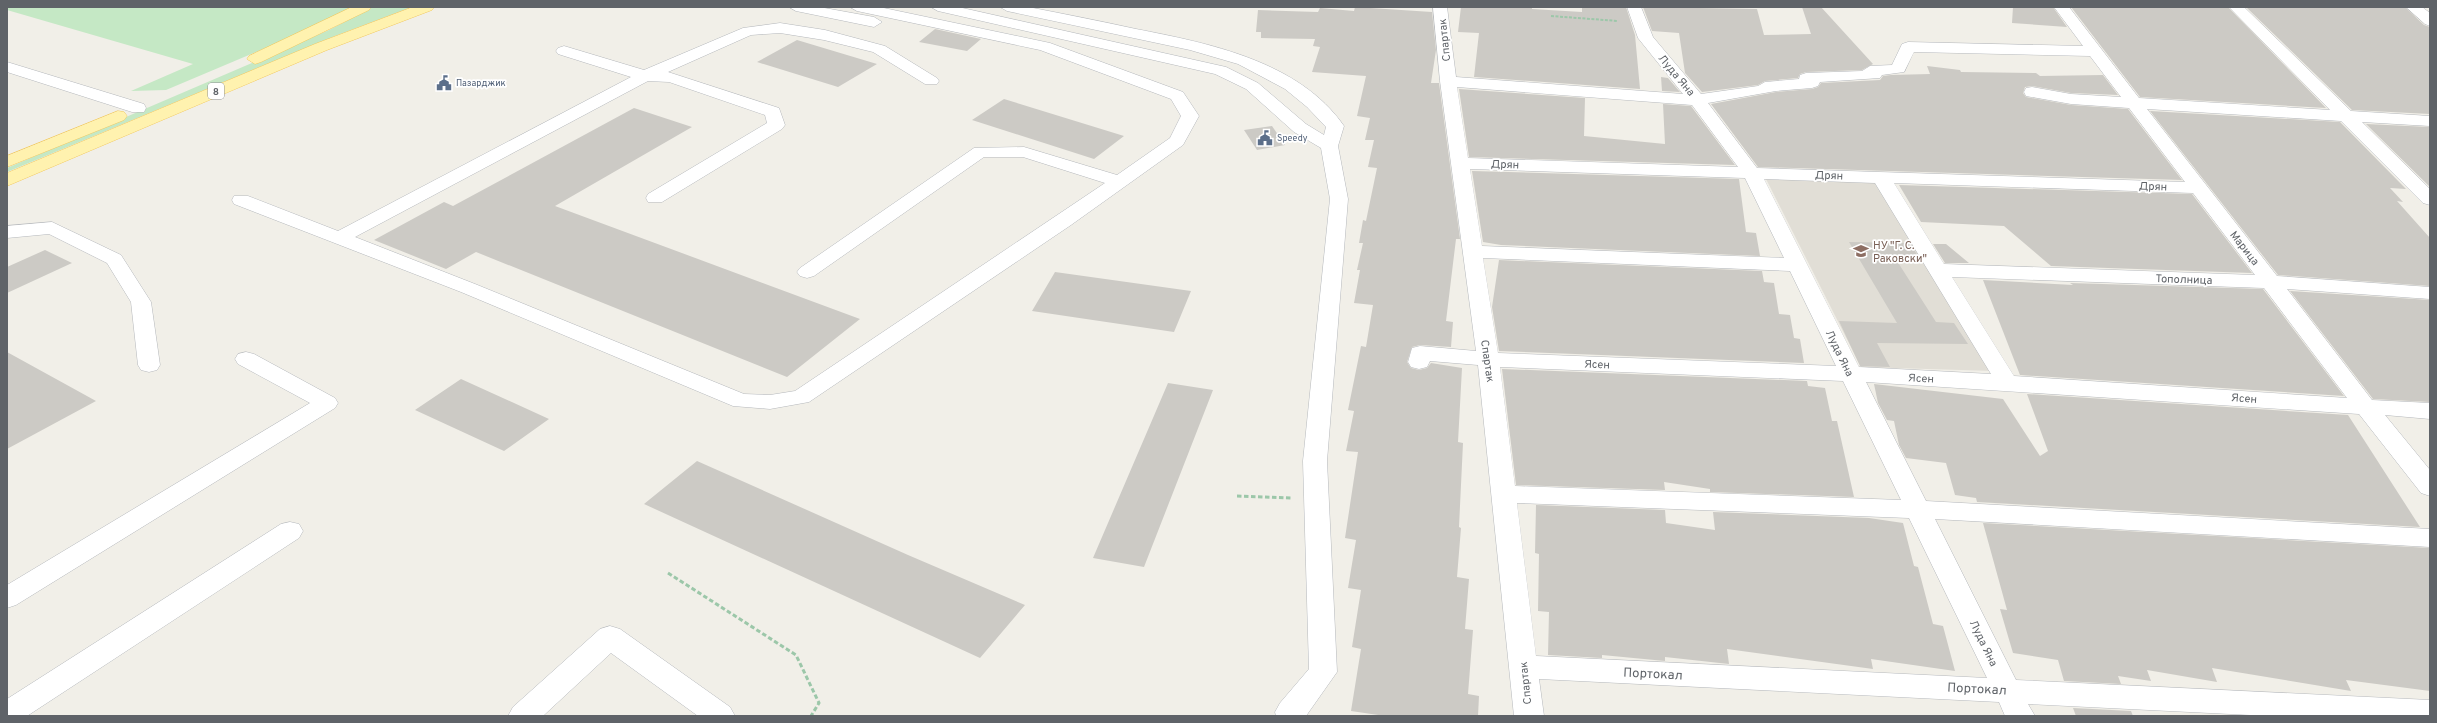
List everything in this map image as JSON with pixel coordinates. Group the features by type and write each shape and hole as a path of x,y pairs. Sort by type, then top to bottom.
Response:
{"main road":[{"name":"8","path":"7,162 272,52 364,7"},
{"name":"8","path":"7,180 321,47 427,7"}],"street":[{"path":"796,7 1101,67"},
{"path":"241,200 468,288 741,401 770,402 801,397 1119,182 1177,141 1190,116 1177,96 1044,46 857,7"},
{"path":"938,7 1006,10 1216,50 1245,61 1279,77 1315,103 1335,126 1329,146 1339,199 1314,461 1323,672 1290,712 1291,716"},
{"name":"Спартак","path":"1440,7 1448,81 1488,360 1505,494 1529,716"},
{"name":"Марица","path":"2061,7 2366,407 2430,487"},
{"path":"2236,7 2430,198"},
{"path":"2413,7 2430,21"},
{"path":"1006,10 1220,70 1252,86 1300,128 1329,146"},
{"name":"Луда Яна","path":"1637,15 1646,38 1697,100 1751,172 2020,716"},
{"path":"339,238 645,76 748,31 780,28 825,35 879,49 931,81"},
{"path":"1448,81 1697,100 1768,89 1765,86 1812,83 1806,78 1874,75 1870,71 1898,69 1908,47 2094,51"},
{"path":"564,51 645,76 671,77 773,112 776,125 655,198"},
{"path":"7,67 138,108"},
{"path":"2032,92 2070,99 2430,121"},
{"path":"807,272 980,152 1024,152 1119,182"},
{"name":"Дрян","path":"1460,163 1880,176 2198,188"},
{"path":"1880,176 2008,382"},
{"path":"7,232 52,228 114,259 141,302 149,365"},
{"path":"1473,252 1797,265"},
{"name":"Тополница","path":"1938,270 2271,282 2430,293"},
{"name":"Ясен","path":"1420,362 1420,353 1488,360 1850,374 2008,382 2430,411"},
{"path":"7,598 327,403 246,359"},
{"path":"1505,494 1917,510 2430,538"},
{"path":"7,714 290,531"},
{"path":"523,716 610,637 720,716"},
{"name":"Портокал","path":"1524,667 2006,689 2430,712"}],"path":[{"path":"1551,16 1637,15"},
{"path":"1237,496 1316,498"},
{"path":"668,573 751,628 796,655 819,703 811,716"}],"shaded area":[{"name":"НУ \"Г. С. Раковски\"","path":"1766,179 1876,182 1994,371 1861,367"}],"green space":[{"path":"7,7 353,7 294,36 166,90 131,91 193,64 7,10"},
{"path":"373,7 412,7 335,36 7,172 7,168 329,30"}],"building":[{"path":"1355,7 1432,12 1436,50 1431,83 1439,83 1460,239 1456,239 1446,321 1453,322 1451,347 1420,345 1412,347 1407,362 1411,368 1419,370 1427,368 1431,363 1462,368 1458,442 1463,443 1459,527 1461,528 1457,577 1469,579 1465,629 1473,630 1468,694 1479,696 1478,716 1385,716 1351,711 1361,649 1352,647 1361,590 1348,588 1356,540 1345,538 1358,452 1346,451 1354,411 1348,410 1361,346 1366,347 1373,305 1354,303 1360,270 1357,270 1363,243 1359,243 1363,220 1366,221 1377,168 1368,167 1374,140 1365,140 1370,118 1357,116 1366,76 1312,72 1320,47 1313,46 1315,39 1261,38 1261,32 1256,32 1258,10 1318,12 1320,8 1354,11"},
{"path":"1461,7 1532,7 1532,9 1582,12 1582,7 1626,7 1635,35 1640,89 1474,77 1479,33 1458,32"},
{"path":"1643,7 1757,9 1764,35 1811,34 1802,7 1821,7 1873,64 1862,70 1806,72 1800,74 1798,78 1765,81 1758,85 1702,92 1685,73 1679,33 1652,31"},
{"path":"2013,7 2053,7 2067,27 2012,23"},
{"path":"2071,7 2228,7 2326,108 2140,97"},
{"path":"2246,7 2405,7 2424,25 2430,27 2430,114 2352,110"},
{"path":"935,29 981,39 967,51 919,42"},
{"path":"797,40 877,64 838,87 757,62"},
{"path":"1927,66 1960,70 1961,72 2036,73 2040,76 2103,75 2118,95 2071,93 2032,86 2025,87 2023,93 2026,97 2071,105 2128,109 2182,180 1758,167 1711,104 1776,92 1812,89 1818,87 1821,83 1880,80 1883,76 1891,75 1930,74"},
{"path":"1661,77 1668,78 1680,92 1662,91"},
{"path":"1459,89 1585,98 1584,136 1665,144 1663,104 1691,106 1735,165 1469,157"},
{"path":"1004,99 1124,136 1094,159 972,120"},
{"path":"634,108 692,127 555,206 860,319 787,377 476,252 446,269 374,240 444,202 453,206"},
{"path":"2150,111 2340,122 2406,189 2390,188 2403,202 2397,201 2430,238 2430,286 2278,275"},
{"path":"2366,124 2430,127 2430,187"},
{"name":"Speedy","path":"1272,126 1285,145 1257,150 1244,130"},
{"path":"1472,171 1739,179 1746,232 1756,233 1760,256 1501,245 1483,242"},
{"path":"1899,185 2192,194 2252,273 2051,266 2004,226 1921,222"},
{"path":"1849,242 1910,243 1922,263 1897,261 1936,322 1954,323 1968,344 1877,343 1890,367 1860,366 1839,321 1897,323"},
{"path":"1933,244 1946,244 1969,263 1945,263"},
{"path":"45,250 72,263 7,293 7,267"},
{"path":"1499,260 1762,271 1764,282 1774,283 1779,314 1790,315 1794,338 1800,339 1804,363 1499,351 1492,307"},
{"path":"1055,272 1191,291 1174,332 1032,311"},
{"path":"1983,280 2073,285 2070,283 2263,289 2344,396 2020,375"},
{"path":"2290,291 2430,300 2430,402 2373,399"},
{"path":"7,352 96,401 7,449"},
{"path":"1502,369 1807,381 1808,386 1825,388 1832,421 1837,421 1854,497 1710,492 1710,489 1664,482 1665,490 1516,485"},
{"path":"461,379 549,419 504,451 415,410"},
{"path":"1168,383 1213,390 1144,567 1093,558"},
{"path":"1874,384 2003,399 2040,456 2048,451 2027,394 2348,415 2420,527 1977,502 1976,498 1955,495 1946,463 1906,458 1899,445 1894,421 1887,420 1878,403"},
{"path":"697,461 908,555 1025,605 980,658 644,504"},
{"path":"1536,505 1665,510 1666,523 1715,530 1713,512 1869,518 1903,523 1914,566 1918,567 1933,624 1943,626 1955,671 1871,659 1873,669 1727,649 1729,664 1665,657 1665,661 1602,655 1602,658 1548,655 1549,612 1538,611 1539,554 1535,553"},
{"path":"1983,523 2430,548 2430,691 2346,680 2351,691 2212,668 2217,682 2147,670 2151,681 2118,676 2121,684 2064,681 2058,660 2013,653 2000,609 2007,610"},
{"path":"2073,708 2131,711 2133,716 2076,716"}],"place":[{"name":"Пазарджик","path":"444,83"},
{"name":"Speedy","path":"1265,138"},
{"name":"НУ \"Г. С. Раковски\"","path":"1861,251"}]}
